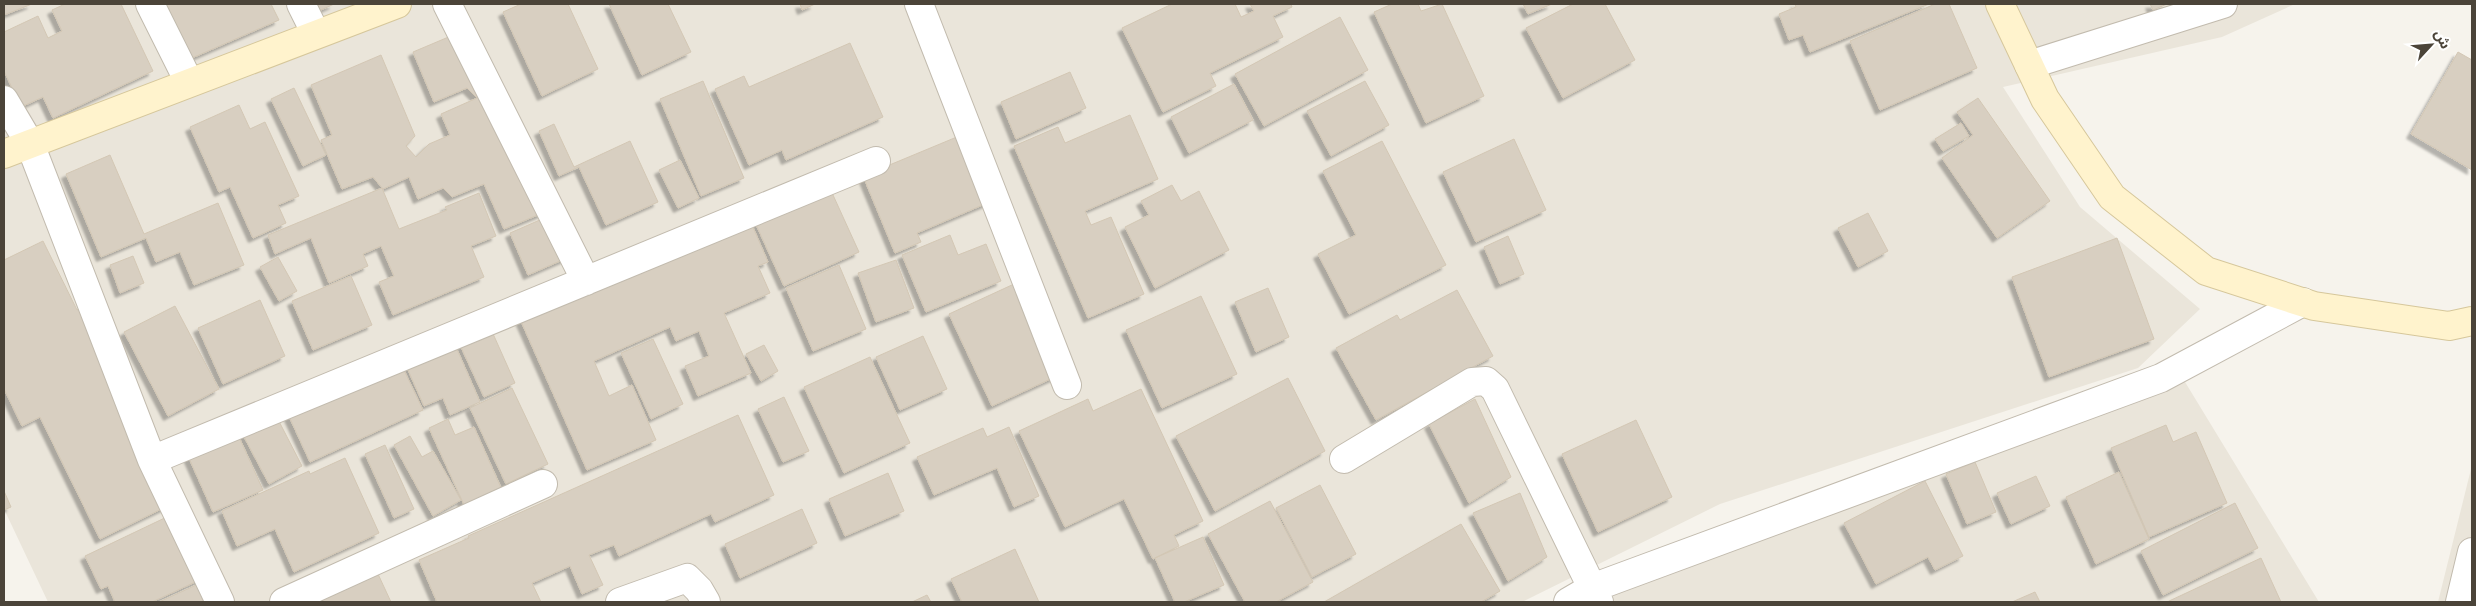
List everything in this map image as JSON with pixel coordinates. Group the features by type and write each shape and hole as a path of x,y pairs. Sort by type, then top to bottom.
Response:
{"street":[{"path":"150,4 189,82"},
{"path":"301,4 316,34"},
{"path":"4,154 397,4"},
{"path":"447,4 586,281"},
{"path":"919,4 1067,386"},
{"path":"2000,4 2045,99 2112,196 2206,271 2314,306 2449,326 2472,321"},
{"path":"2029,65 2223,4"},
{"path":"4,100 30,144 152,460 220,602"},
{"path":"152,460 876,161"},
{"path":"1568,602 1596,595 2161,378 2303,302"},
{"path":"1344,459 1472,382 1486,381 1494,388 1596,595"},
{"path":"284,602 543,484"},
{"path":"2460,602 2472,552"},
{"path":"620,602 687,578 699,590 706,602"}],"shaded area":[{"path":"4,4 2295,4 2222,37 2003,87 2080,207 2200,309 2138,368 1720,504 1522,602 48,602 4,509"},
{"path":"2182,377 2319,602 1556,602"},
{"path":"2472,465 2472,602 2438,602"}],"building":[{"path":"4,4 32,4 4,15"},
{"path":"65,4 121,4 153,71 53,118 43,97 21,107 4,71 4,32 38,16 48,38 62,31 52,10"},
{"path":"148,4 271,4 279,20 176,65"},
{"path":"300,4 334,4 306,17"},
{"path":"521,4 568,4 598,69 542,96 503,12"},
{"path":"609,4 668,4 691,52 642,75"},
{"path":"800,4 815,4 802,10"},
{"path":"1172,4 1235,4 1241,17 1254,11 1250,4 1291,4 1292,7 1273,16 1283,37 1210,73 1216,86 1163,112 1122,28"},
{"path":"1392,4 1418,4 1421,11 1442,4 1484,96 1426,123 1374,12"},
{"path":"1523,4 1552,4 1528,14"},
{"path":"1573,4 1605,4 1635,60 1563,98 1526,28"},
{"path":"1795,4 1929,4 1810,52 1803,35 1789,40 1779,14 1796,7"},
{"path":"1935,4 1949,4 1977,68 1880,110 1850,41"},
{"path":"2150,4 2167,4 2153,10"},
{"path":"1340,17 1368,70 1264,126 1235,74"},
{"path":"458,33 550,210 504,229 484,184 452,197 443,188 418,199 409,177 383,189 373,177 342,189 321,140 332,135 311,85 381,55 415,136 406,146 416,157 429,144 450,135 441,114 477,98 467,88 434,102 413,52"},
{"path":"850,43 883,117 786,160 782,150 749,165 715,89 744,76 749,87"},
{"path":"2458,52 2472,60 2472,170 2411,134"},
{"path":"1070,72 1086,108 1016,139 1001,102"},
{"path":"703,81 744,178 701,196 660,99"},
{"path":"1365,81 1389,125 1331,156 1307,111"},
{"path":"1234,84 1253,120 1189,153 1171,117"},
{"path":"294,88 326,155 303,166 271,99"},
{"path":"1978,98 2050,201 1997,238 1942,158 1973,135 1957,112"},
{"path":"239,105 250,129 265,122 299,196 278,205 286,223 253,238 230,187 219,192 190,127"},
{"path":"1130,115 1158,179 1085,211 1091,225 1111,217 1144,294 1088,318 1014,146 1058,127 1065,143"},
{"path":"1961,123 1969,136 1943,151 1935,139"},
{"path":"554,124 574,167 630,141 658,202 606,225 579,167 559,176 539,131"},
{"path":"964,134 992,201 917,233 921,242 895,253 863,176"},
{"path":"1514,139 1546,210 1476,242 1443,172"},
{"path":"1382,141 1446,265 1349,314 1318,254 1356,235 1323,171"},
{"path":"110,155 144,234 218,203 244,265 194,285 180,252 156,262 146,238 101,257 66,174"},
{"path":"680,160 699,198 678,208 659,170"},
{"path":"828,184 859,252 784,286 753,218"},
{"path":"1172,185 1181,201 1199,191 1229,250 1155,288 1125,227 1149,215 1141,201"},
{"path":"382,188 399,229 447,210 445,207 479,193 496,236 471,246 484,277 393,315 379,282 394,276 381,246 363,254 368,266 329,283 311,238 275,254 268,235"},
{"path":"558,212 576,254 528,275 510,233"},
{"path":"1868,213 1888,251 1858,267 1838,228"},
{"path":"749,218 768,262 758,266 770,293 724,313 751,373 698,396 685,366 709,356 699,331 676,341 670,327 594,361 609,396 632,385 656,440 587,470 520,319"},
{"path":"950,235 958,255 986,244 1001,281 926,312 902,255"},
{"path":"1508,236 1524,274 1500,284 1484,247"},
{"path":"2117,238 2154,339 2049,377 2012,277"},
{"path":"43,241 77,310 87,305 178,501 100,539 40,417 22,426 4,389 4,260"},
{"path":"133,256 144,283 120,293 110,265"},
{"path":"278,257 297,291 279,301 260,267"},
{"path":"896,260 914,308 876,322 858,273"},
{"path":"839,265 866,329 813,351 786,288"},
{"path":"351,276 372,325 313,350 292,301"},
{"path":"1014,284 1057,376 992,406 949,314"},
{"path":"1268,288 1289,337 1256,352 1235,302"},
{"path":"1457,290 1493,356 1376,420 1336,348 1397,315 1400,320"},
{"path":"1201,296 1237,374 1162,408 1126,330"},
{"path":"260,300 285,356 223,384 198,328"},
{"path":"175,306 219,389 168,416 124,332"},
{"path":"486,318 515,383 484,397 454,332"},
{"path":"449,331 480,402 450,415 443,398 424,406 400,352"},
{"path":"923,336 947,389 900,410 876,357"},
{"path":"653,339 683,404 651,419 621,353"},
{"path":"764,345 778,371 761,381 746,354"},
{"path":"393,347 423,410 310,462 281,399"},
{"path":"870,357 910,443 844,473 804,387"},
{"path":"1288,378 1325,451 1215,511 1176,436"},
{"path":"512,388 548,464 506,484 470,408"},
{"path":"1141,389 1203,521 1174,535 1179,546 1153,559 1124,499 1065,527 1019,431 1088,399 1093,411"},
{"path":"784,397 809,451 783,462 758,409"},
{"path":"1475,399 1511,477 1469,503 1429,424"},
{"path":"268,400 302,466 269,484 234,418"},
{"path":"229,415 263,490 213,512 180,438"},
{"path":"738,415 774,495 715,522 711,514 619,556 614,545 589,555 603,585 582,594 570,566 532,583 541,602 437,602 419,560 469,538 468,536"},
{"path":"448,419 455,435 474,427 502,490 465,507 429,428"},
{"path":"1636,420 1672,497 1598,532 1562,454"},
{"path":"2166,425 2173,442 2196,432 2227,503 2149,537 2111,448"},
{"path":"1009,427 1039,496 1014,507 997,468 934,495 917,457 983,428 987,437"},
{"path":"410,436 422,457 433,451 461,500 433,516 394,445"},
{"path":"385,445 414,509 394,518 365,454"},
{"path":"345,458 379,533 294,572 275,529 237,546 222,511 309,471 310,474"},
{"path":"1975,462 1996,512 1967,524 1946,474"},
{"path":"2119,472 2149,539 2096,564 2066,497"},
{"path":"888,473 904,511 845,536 829,499"},
{"path":"2036,476 2050,506 2011,524 1997,493"},
{"path":"1925,481 1963,556 1935,570 1928,557 1876,584 1844,523"},
{"path":"1320,485 1356,554 1312,577 1276,508"},
{"path":"4,491 11,507 4,510"},
{"path":"1520,493 1547,557 1508,581 1473,513"},
{"path":"1270,501 1313,582 1276,602 1245,602 1208,534"},
{"path":"2235,503 2258,548 2163,595 2141,551"},
{"path":"802,509 817,543 740,578 725,544"},
{"path":"173,514 204,578 152,602 115,602 108,586 101,589 85,556"},
{"path":"1461,524 1500,591 1481,602 1324,602"},
{"path":"1203,537 1224,585 1184,602 1175,602 1155,558"},
{"path":"1015,549 1039,602 962,602 951,579"},
{"path":"2261,558 2281,602 2167,602"},
{"path":"378,574 391,602 315,602"},
{"path":"205,581 215,602 159,602"},
{"path":"2035,592 2040,602 2012,602"},
{"path":"927,595 931,602 912,602"}]}
